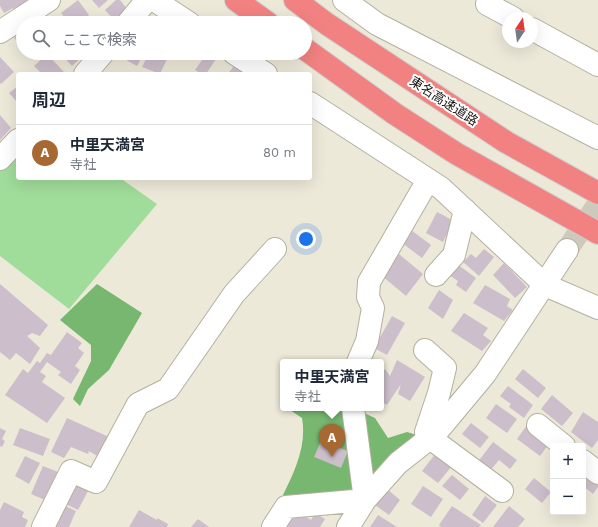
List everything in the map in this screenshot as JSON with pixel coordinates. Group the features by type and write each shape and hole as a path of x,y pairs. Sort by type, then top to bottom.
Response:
{"highway":[{"path":"236,0 258,16"},
{"name":"東名高速道路","path":"295,0 327,24 506,142 598,193"},
{"path":"312,54 396,114 457,154 598,233"}],"street":[{"path":"24,16 49,0"},
{"path":"134,16 147,0"},
{"path":"154,0 178,16"},
{"path":"344,0 377,24 598,138"},
{"path":"488,0 487,4 502,12"},
{"path":"0,32 16,22"},
{"path":"538,32 598,65"},
{"path":"87,72 98,60"},
{"path":"245,60 263,72"},
{"path":"312,104 441,188 544,284 598,308"},
{"path":"0,159 16,142"},
{"path":"359,359 366,341 373,308 368,298 368,282 428,180"},
{"path":"436,275 454,255 464,210"},
{"path":"43,527 71,471 96,482 138,404 168,389 234,294 275,249"},
{"path":"348,527 365,500 398,462 430,438 486,374 515,326 567,250"},
{"path":"425,350 445,368 439,393 426,432 430,438 502,491"},
{"path":"353,411 365,500"},
{"path":"538,425 560,443"},
{"path":"586,463 598,473"},
{"path":"274,527 286,508 365,500"}],"green space":[{"path":"16,143 16,180 123,180 157,204 69,309 0,256 0,159"},
{"path":"97,284 142,313 109,370 88,389 80,406 73,399 91,361 91,345 60,320"},
{"path":"292,411 356,411 375,418 388,438 407,432 420,436 364,496 290,507 283,495 299,458 303,438 302,418"}],"building":[{"path":"0,0 30,0 14,10 13,8 4,13 0,6"},
{"path":"78,0 89,15 63,16 61,13"},
{"path":"92,0 108,0 99,8"},
{"path":"116,0 120,0 128,10 122,16 110,16 105,10"},
{"path":"0,57 14,72 1,84 0,83"},
{"path":"40,60 53,60 64,72 40,72 34,66"},
{"path":"66,60 78,60 72,66"},
{"path":"126,60 140,60 137,66"},
{"path":"146,60 167,60 161,72 155,72 142,67"},
{"path":"202,60 215,60 207,72 198,72 195,70"},
{"path":"235,64 249,72 229,72"},
{"path":"16,88 16,101 9,93"},
{"path":"0,115 11,128 0,140"},
{"path":"437,212 454,221 443,242 426,233"},
{"path":"411,230 431,245 422,258 402,243"},
{"path":"484,249 494,257 479,276 463,262 471,254 476,258"},
{"path":"399,254 423,274 406,296 382,276"},
{"path":"504,263 527,287 515,298 493,275"},
{"path":"457,264 476,278 466,292 456,285 458,281 449,275"},
{"path":"0,284 48,325 40,336 32,333 27,336 40,348 30,364 16,353 10,360 0,352"},
{"path":"485,285 510,299 507,306 513,310 504,321 473,303"},
{"path":"439,290 453,300 443,319 428,308"},
{"path":"464,313 488,328 483,335 491,341 482,351 451,331"},
{"path":"392,316 405,323 387,355 374,348"},
{"path":"67,332 82,343 78,348 84,353 75,366 80,370 71,384 58,375 61,372 47,362 40,372 46,376 42,382 65,398 47,423 5,395 23,369 28,373 37,361 40,363 47,353 51,355"},
{"path":"397,360 425,377 410,401 398,394 401,384 387,405 384,403 385,369 390,376"},
{"path":"523,369 546,388 538,398 515,379"},
{"path":"508,386 533,405 524,418 509,407 511,404 500,396"},
{"path":"552,395 573,413 562,426 541,409"},
{"path":"496,404 517,419 507,433 486,418"},
{"path":"583,412 598,422 598,440 592,448 571,432"},
{"path":"67,418 109,437 99,457 89,451 88,454 71,447 64,458 51,452"},
{"path":"471,423 489,437 480,448 462,434"},
{"path":"527,425 551,441 540,456 517,439"},
{"path":"0,428 6,431 2,439 5,441 2,447 0,446"},
{"path":"20,428 50,439 43,456 13,445"},
{"path":"331,434 341,438 337,447 348,451 341,468 314,457 321,441 327,444"},
{"path":"493,442 517,460 510,469 499,460 489,472 477,463"},
{"path":"436,453 452,466 438,483 422,471"},
{"path":"25,456 40,463 29,484 15,476"},
{"path":"43,466 58,472 45,500 31,494"},
{"path":"587,471 598,480 598,487 593,494 586,488"},
{"path":"452,475 469,489 460,500 442,486"},
{"path":"534,478 550,491 550,493 542,503 525,489"},
{"path":"75,482 89,489 78,510 64,503"},
{"path":"423,486 443,499 431,517 411,504"},
{"path":"387,489 400,500 389,515 375,505"},
{"path":"485,496 497,505 483,523 472,515"},
{"path":"4,502 24,512 22,517 28,520 25,527 0,527 0,510"},
{"path":"59,503 76,511 69,527 56,527 49,524"},
{"path":"452,506 481,525 479,527 441,527 439,525"},
{"path":"509,506 525,519 518,527 493,527"},
{"path":"139,510 168,524 167,527 129,527"},
{"path":"292,512 302,518 303,515 311,520 315,513 325,519 320,527 283,527"},
{"path":"378,515 397,527 370,527"},
{"path":"198,519 209,527 191,527"}],"tunnel":[{"path":"567,250 598,204"}],"place":[{"name":"中里天満宮","path":"332,457"}]}
